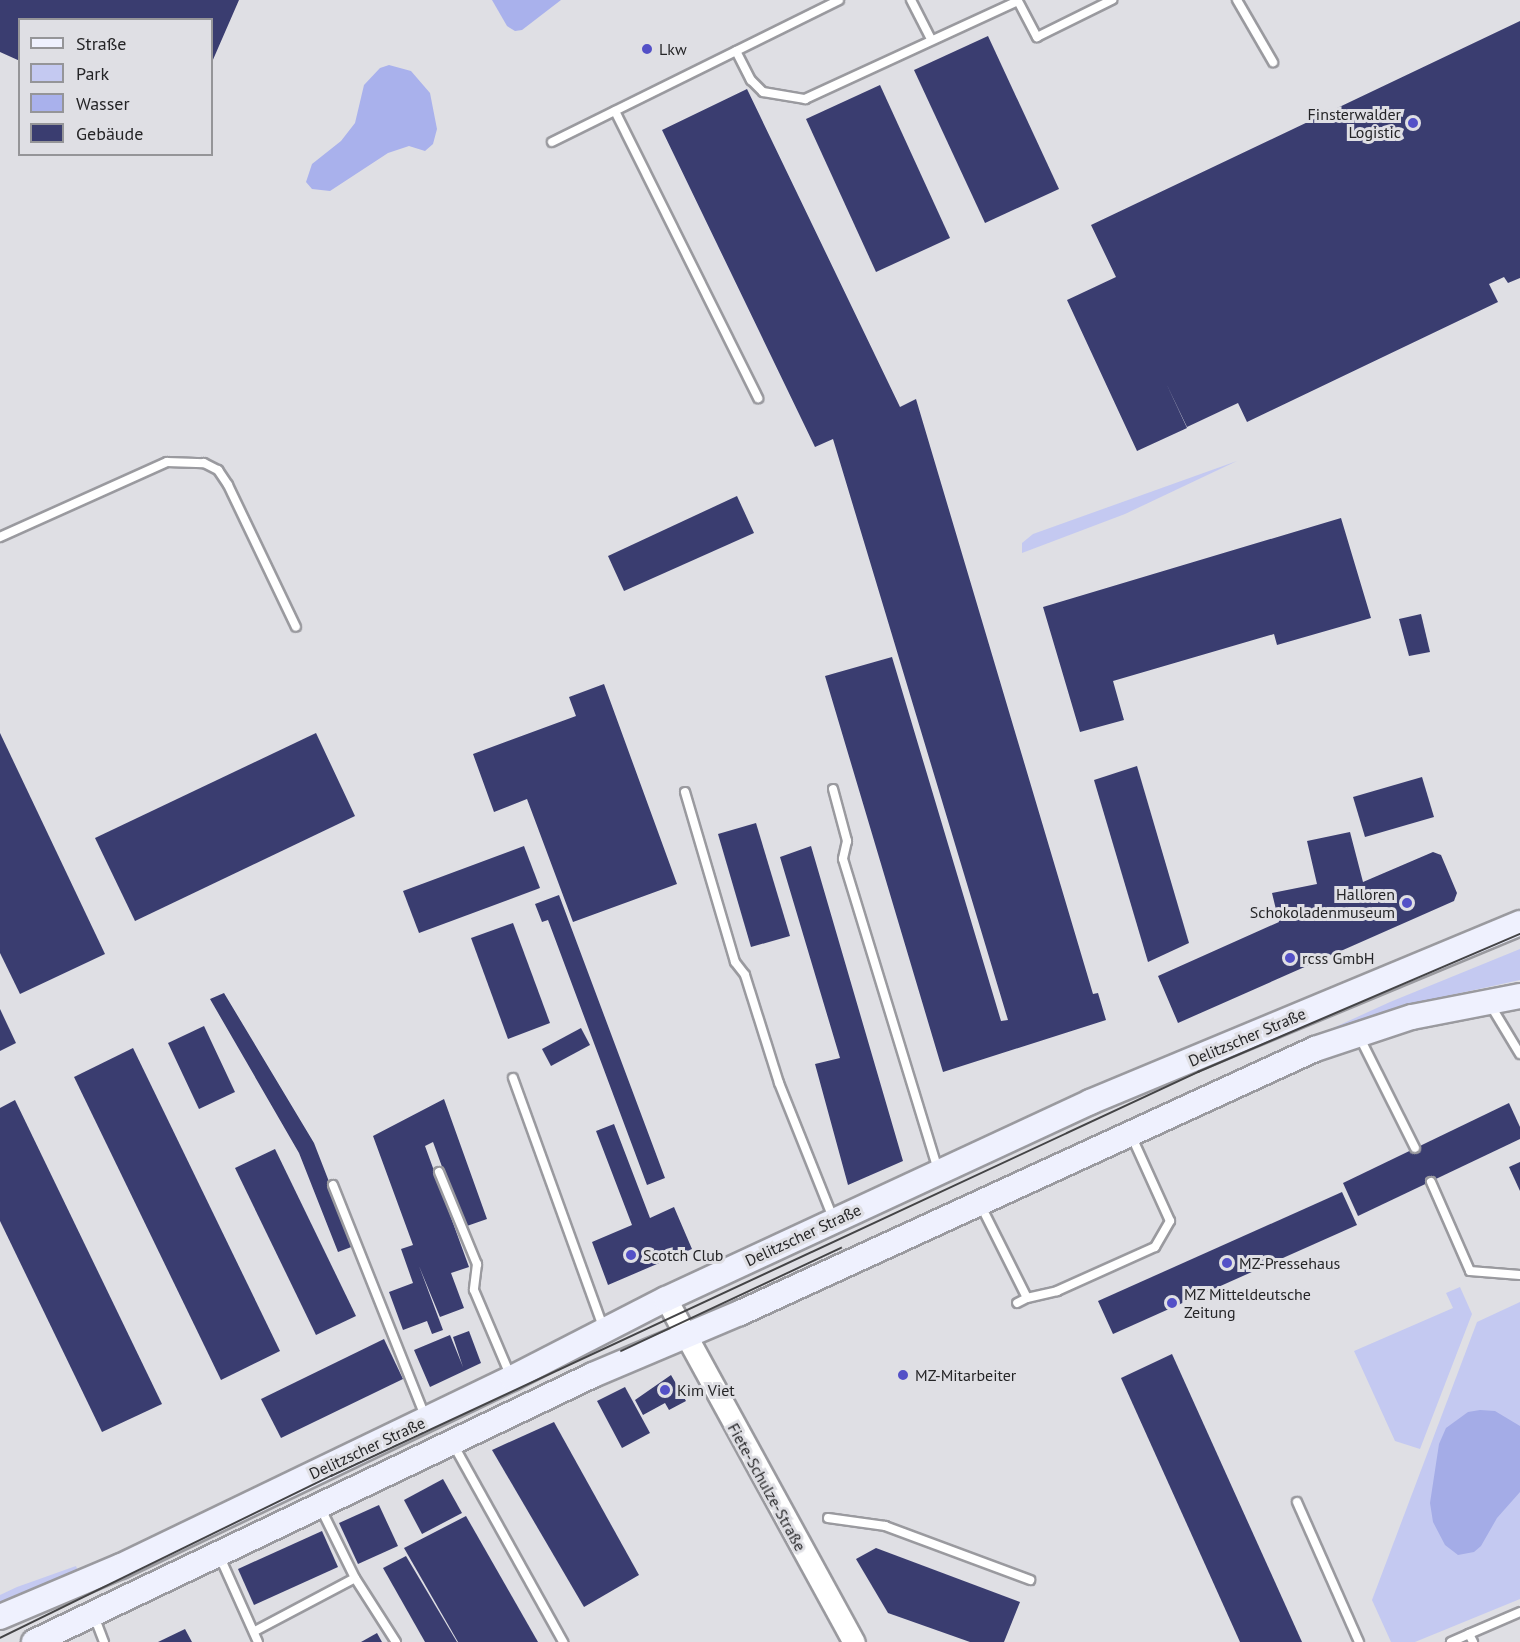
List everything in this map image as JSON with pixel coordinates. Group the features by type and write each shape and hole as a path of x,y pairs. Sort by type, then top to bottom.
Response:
{"main road":[{"name":"Delitzscher Straße","path":"0,1617 121,1566 512,1378 666,1299 1090,1102 1520,923"},
{"name":"Delitzscher Straße","path":"34,1642 452,1441 1358,1032 1412,1017 1490,1004 1520,996"}],"street":[{"name":"Fiete-Schulze-Straße","path":"666,1299 854,1642"}],"lane":[{"path":"552,142 839,0"},
{"path":"911,0 931,39"},
{"path":"736,51 751,80 763,92 805,99 931,39 1018,1 1036,37 1112,0"},
{"path":"1237,0 1273,62"},
{"path":"615,111 758,398"},
{"path":"0,537 167,462 204,463 218,470 228,485 296,627"},
{"path":"832,789 847,841 843,859 939,1173"},
{"path":"685,792 735,962 745,975 779,1083 834,1221"},
{"path":"1490,1004 1520,1054"},
{"path":"1358,1032 1416,1148"},
{"path":"513,1078 605,1329"},
{"path":"1017,1303 1027,1298 1057,1291 1155,1247 1170,1221 1130,1134"},
{"path":"439,1172 477,1264 474,1290 499,1355 512,1378"},
{"path":"1431,1182 1470,1271 1520,1275"},
{"path":"333,1185 426,1420"},
{"path":"980,1203 1027,1298"},
{"path":"452,1441 463,1468 562,1642"},
{"path":"1296,1502 1359,1642"},
{"path":"318,1504 355,1578 396,1642"},
{"path":"828,1518 885,1526 1030,1580"},
{"path":"218,1552 258,1642"},
{"path":"255,1631 355,1578"},
{"path":"1451,1642 1471,1638 1520,1612"},
{"path":"93,1613 104,1642"}],"green space":[{"path":"1237,461 1125,514 1022,553 1022,543 1033,534"},
{"path":"1520,949 1520,980 1396,1007 1127,1130 1125,1123 1390,1002"},
{"path":"1460,1287 1472,1314 1420,1449 1395,1441 1354,1351 1453,1308 1446,1293"},
{"path":"1520,1302 1520,1599 1415,1642 1391,1642 1372,1600 1477,1322"},
{"path":"76,1566 78,1571 0,1602 0,1595"}],"shaded area":[{"path":"1495,1411 1520,1426 1520,1492 1497,1518 1481,1546 1474,1552 1458,1555 1445,1545 1433,1522 1430,1503 1439,1444 1446,1428 1468,1412"}],"water":[{"path":"492,0 561,0 522,30 515,31 507,26"},
{"path":"389,65 411,71 430,93 437,129 433,144 425,151 409,146 388,153 330,191 312,189 306,182 312,164 341,141 355,123 364,85 380,68"}],"building":[{"path":"0,0 239,0 213,60 213,18 18,18 18,60 0,52"},
{"name":"Finsterwalder Logistic","path":"1520,21 1520,278 1508,283 1504,277 1489,284 1498,302 1247,422 1238,403 1187,427 1166,383 1187,428 1137,451 1067,300 1116,277 1091,225"},
{"path":"988,36 1059,189 985,223 914,70"},
{"path":"880,85 950,238 876,272 806,119"},
{"path":"747,89 900,407 916,399 1093,994 1098,993 1106,1020 943,1072 825,676 892,657 1001,1021 1008,1020 833,439 815,447 662,130"},
{"path":"737,496 754,533 624,591 608,556"},
{"path":"1341,518 1371,618 1277,645 1274,634 1113,681 1124,720 1080,732 1043,607"},
{"path":"1421,614 1430,652 1409,656 1399,619"},
{"path":"604,684 677,884 573,922 527,799 494,812 473,754 576,716 569,697"},
{"path":"0,733 105,954 20,994 0,953"},
{"path":"316,733 355,816 135,921 95,838"},
{"path":"1137,766 1189,943 1148,962 1094,780"},
{"path":"1422,777 1434,817 1365,837 1353,797"},
{"path":"756,823 790,936 751,947 718,834"},
{"path":"1350,832 1363,882 1433,852 1441,855 1457,893 1454,901 1178,1023 1158,976 1279,922 1272,893 1317,884 1307,841"},
{"path":"524,846 540,888 419,933 403,891"},
{"path":"811,846 903,1161 848,1185 815,1064 840,1058 780,857"},
{"path":"559,895 665,1178 647,1185 548,920 542,922 535,904"},
{"path":"513,923 550,1023 508,1039 471,938"},
{"path":"224,993 314,1143 354,1246 338,1252 299,1153 210,999"},
{"path":"0,1009 16,1043 0,1051"},
{"path":"204,1026 235,1092 199,1109 168,1043"},
{"path":"581,1028 590,1045 551,1066 542,1049"},
{"path":"133,1048 280,1351 221,1380 74,1077"},
{"path":"444,1099 487,1219 464,1227 433,1142 425,1146 469,1267 451,1273 464,1308 440,1317 419,1266 443,1330 432,1334 427,1321 403,1330 389,1292 413,1283 401,1249 413,1245 373,1136"},
{"path":"15,1100 162,1404 102,1432 0,1221 0,1108"},
{"path":"1509,1103 1520,1127 1520,1139 1358,1216 1343,1183"},
{"path":"614,1124 650,1218 674,1207 692,1249 608,1285 592,1242 632,1225 596,1131"},
{"path":"275,1149 356,1316 316,1335 235,1168"},
{"path":"1520,1162 1520,1191 1509,1167"},
{"name":"MZ-Pressehaus","path":"1342,1192 1357,1225 1113,1334 1098,1301"},
{"path":"469,1331 481,1363 430,1387 414,1350 450,1335 463,1367 453,1337"},
{"path":"384,1339 403,1379 281,1438 261,1399"},
{"path":"1172,1354 1302,1642 1240,1642 1121,1378"},
{"path":"671,1375 686,1401 669,1410 665,1403 643,1415 635,1400"},
{"path":"625,1387 650,1433 622,1448 597,1401"},
{"path":"554,1422 639,1575 584,1607 492,1450"},
{"path":"443,1479 462,1513 422,1534 404,1500"},
{"path":"379,1505 398,1546 358,1564 339,1523"},
{"path":"466,1516 538,1642 458,1642 404,1548"},
{"path":"322,1531 338,1567 254,1605 238,1569"},
{"path":"876,1548 1020,1602 1004,1642 970,1642 888,1613 856,1559"},
{"path":"406,1556 457,1642 425,1642 383,1568"},
{"path":"185,1629 192,1642 158,1642"},
{"path":"377,1633 382,1642 361,1642"}],"tram line":[{"path":"0,1638 331,1476 1198,1072 1520,934"},
{"path":"621,1351 841,1248"}],"place":[{"name":"Lkw","path":"647,49"},
{"name":"Finsterwalder Logistic","path":"1413,123"},
{"name":"Halloren Schokoladenmuseum","path":"1407,903"},
{"name":"rcss GmbH","path":"1290,958"},
{"name":"Scotch Club","path":"631,1255"},
{"name":"MZ-Pressehaus","path":"1227,1263"},
{"name":"MZ Mitteldeutsche Zeitung","path":"1172,1303"},
{"name":"MZ-Mitarbeiter","path":"903,1375"},
{"name":"Kim Viet","path":"665,1390"}]}
